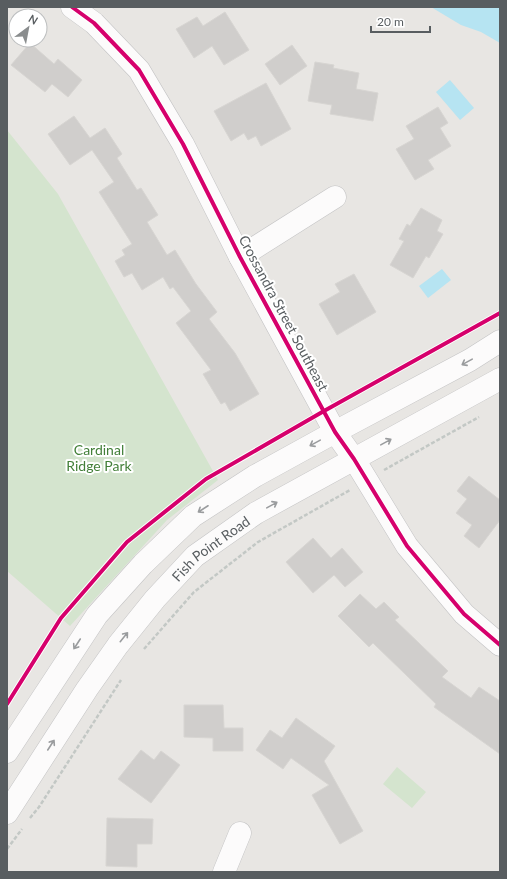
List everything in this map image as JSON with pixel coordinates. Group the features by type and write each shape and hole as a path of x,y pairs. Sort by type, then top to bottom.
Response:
{"street":[{"name":"Crossandra Street Southeast","path":"72,7 94,23 139,70 183,144 240,257 335,432 354,459 407,546 464,614 500,645"},
{"path":"240,257 335,197"},
{"path":"38,765 8,747 97,615 143,564 193,516 255,476 470,360 500,341"},
{"name":"Fish Point Road","path":"7,813 87,689 118,645 155,599 195,556 256,514 500,379"},
{"path":"224,872 240,834"}],"path":[{"path":"143,649 194,592 258,542 480,416"},
{"path":"30,819 125,674"},
{"path":"7,848 25,825"}],"green space":[{"name":"Cardinal Ridge Park","path":"7,130 58,194 218,480 167,520 70,626 7,571"},
{"path":"397,767 426,792 412,808 383,784"}],"water":[{"path":"431,7 500,7 500,43 481,32 461,25"},
{"path":"450,80 474,108 460,120 436,92"},
{"path":"442,269 451,280 428,298 419,286"}],"building":[{"path":"225,12 249,50 224,65 212,46 194,58 176,29 197,17 203,26"},
{"path":"292,45 307,66 280,85 265,64"},
{"path":"26,48 36,48 54,64 58,59 82,80 68,97 52,84 45,92 11,65"},
{"path":"315,62 334,65 333,68 359,73 356,89 378,93 373,121 330,114 332,105 308,101"},
{"path":"266,83 291,129 261,146 256,136 248,140 244,133 231,141 214,111"},
{"path":"438,107 448,123 440,128 451,146 428,160 434,169 415,180 396,149 414,139 406,126"},
{"path":"74,116 90,138 105,128 122,154 117,158 137,190 141,188 158,215 147,222 167,255 175,250 196,284 217,312 209,319 235,353 259,394 230,411 225,402 221,404 203,374 211,370 176,323 191,311 173,287 170,289 163,277 142,290 132,273 124,277 115,261 125,255 122,250 132,244 99,192 114,182 92,150 70,165 48,134"},
{"path":"421,208 442,220 437,231 443,234 429,258 426,256 413,278 390,265 404,241 399,239 407,224 410,226"},
{"path":"354,274 376,312 337,335 319,304 340,292 335,284"},
{"path":"469,476 500,500 500,520 479,548 464,536 472,525 456,513 467,499 457,491"},
{"path":"313,538 331,558 342,548 363,572 345,587 334,575 313,593 286,562"},
{"path":"360,594 376,609 384,602 399,617 395,620 448,671 442,677 471,698 479,687 500,701 500,754 434,707 436,704 373,643 369,647 338,616"},
{"path":"184,705 223,705 224,728 243,728 243,751 213,751 213,738 184,737"},
{"path":"296,718 335,746 324,761 363,831 340,844 312,795 329,785 291,758 283,769 256,750 270,730 282,738"},
{"path":"141,750 154,760 161,751 180,765 151,803 118,779"},
{"path":"107,818 153,819 152,844 137,844 137,867 106,866"}],"cycle path":[{"path":"72,7 94,23 139,70 183,144 240,257 335,432 354,459 407,546 464,614 500,645"},
{"path":"7,704 61,618 127,542 206,479 500,313"}]}
